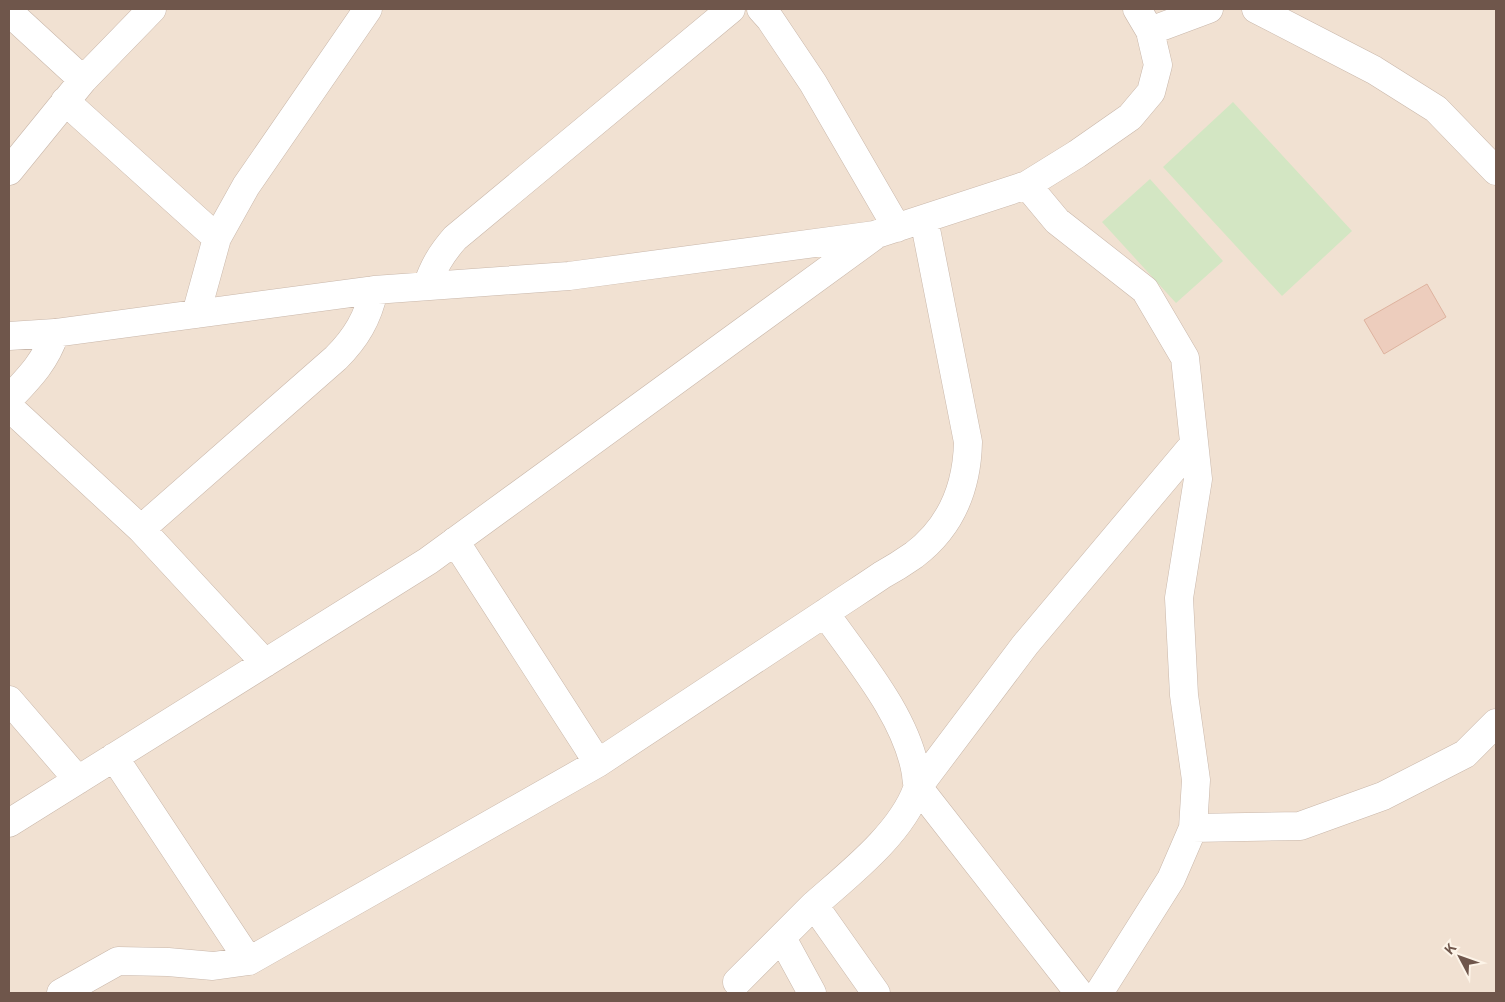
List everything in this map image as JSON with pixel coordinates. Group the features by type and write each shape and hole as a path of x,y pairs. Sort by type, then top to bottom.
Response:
{"street":[{"path":"9,171 83,80 152,9"},
{"path":"196,314 217,238 246,186 368,9"},
{"path":"428,286 434,267 455,238 731,9"},
{"path":"761,9 770,19 812,83 887,231"},
{"path":"9,336 54,333 374,290 569,276 887,231 1027,185 1077,154 1130,117 1151,92 1158,65 1143,20 1209,9"},
{"path":"1256,9 1374,70 1436,109 1496,171"},
{"path":"9,12 83,80"},
{"path":"65,101 217,238"},
{"path":"1027,185 1057,220 1145,290 1185,358 1198,479 1179,598 1184,695 1196,780 1193,828 1171,879 1099,993"},
{"path":"61,993 118,961 168,962 213,966 249,961 598,763 914,555 930,541 944,525 954,507 966,476 968,442 924,219"},
{"path":"9,823 428,561 887,231"},
{"path":"141,529 350,344 364,324 374,290"},
{"path":"9,399 41,363 50,349 54,333"},
{"path":"9,407 141,529 265,663"},
{"path":"736,982 814,905 862,862 902,818 918,787 1025,645 1194,444"},
{"path":"455,541 598,763"},
{"path":"825,613 888,703 913,756 918,787 1079,993"},
{"path":"9,700 78,780"},
{"path":"1193,828 1300,826 1383,796 1465,754 1496,724"},
{"path":"114,757 249,961"},
{"path":"814,905 876,993"},
{"path":"782,938 812,993"}],"shaded area":[{"path":"9,9 1496,9 1496,993 9,993"}],"green space":[{"path":"1233,102 1352,231 1282,296 1163,167"},
{"path":"1150,179 1223,261 1176,303 1102,222"}],"building":[{"path":"1427,284 1446,317 1384,354 1364,320"}]}
